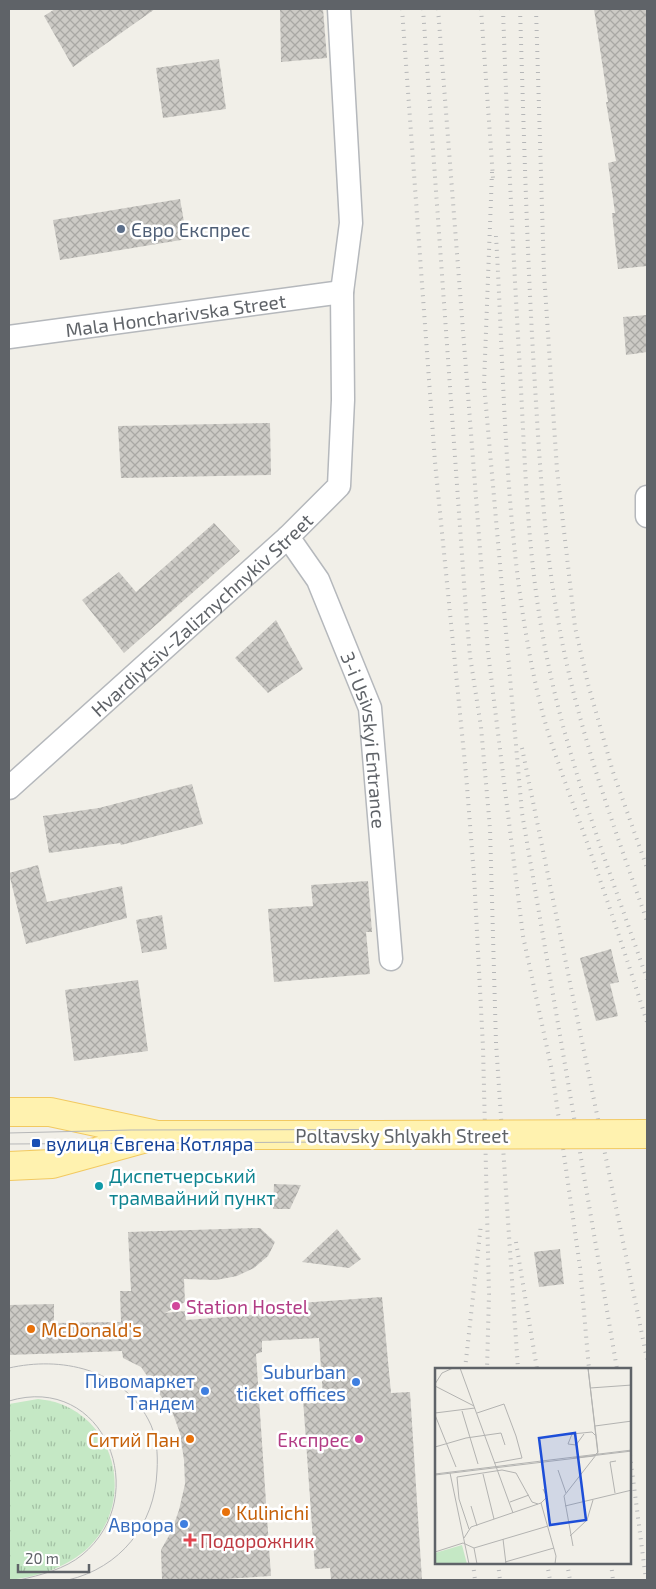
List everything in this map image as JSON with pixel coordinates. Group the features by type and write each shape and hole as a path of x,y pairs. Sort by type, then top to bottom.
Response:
{"main road":[{"name":"Poltavsky Shlyakh Street","path":"9,1112 50,1112 157,1135 647,1134"},
{"name":"Poltavsky Shlyakh Street","path":"9,1166 52,1164 157,1135"}],"street":[{"name":"Hvardiytsiv-Zaliznychnykiv Street","path":"9,788 288,537 339,486 342,417 342,292 351,223 339,9"},
{"name":"Mala Honcharivska Street","path":"9,338 342,292"},
{"path":"647,497 647,516"},
{"name":"3-i Usivskyi Entrance","path":"288,537 318,580 370,708 391,959"}],"green space":[{"path":"38,1399 63,1405 84,1417 100,1435 110,1456 115,1479 113,1503 104,1526 89,1547 81,1554 41,1574 9,1580 9,1404"}],"building":[{"path":"55,9 155,9 73,67 44,16"},
{"path":"280,9 323,9 327,58 281,62"},
{"path":"594,9 647,9 647,266 618,269 612,213 615,213 608,163 616,161"},
{"path":"219,59 226,109 163,118 156,68"},
{"path":"180,199 187,239 60,260 53,220"},
{"path":"647,315 647,352 626,355 623,317"},
{"path":"270,423 271,475 121,478 118,426"},
{"path":"214,523 240,551 124,653 82,600 119,572 136,592"},
{"path":"276,620 303,669 268,693 235,658"},
{"path":"192,784 203,824 121,845 120,843 49,853 43,816 99,808"},
{"path":"38,865 47,902 122,886 127,918 26,944 9,873"},
{"path":"368,881 372,932 366,932 370,974 274,982 268,909 313,906 311,885"},
{"path":"162,915 167,949 142,953 136,920"},
{"path":"611,949 619,982 610,984 618,1016 596,1021 580,958"},
{"path":"138,980 148,1051 74,1061 65,990"},
{"path":"274,1184 301,1185 290,1209 273,1209"},
{"path":"260,1228 275,1242 268,1256 254,1268 237,1276 216,1280 184,1279 185,1302 165,1313 185,1311 186,1320 241,1316 240,1319 243,1316 260,1314 260,1306 382,1297 391,1393 410,1392 422,1580 331,1580 330,1568 315,1569 303,1399 323,1397 319,1338 262,1341 262,1352 256,1354 271,1576 208,1580 162,1580 161,1550 172,1530 179,1510 185,1484 184,1460 180,1433 173,1414 141,1367 123,1358 122,1351 9,1355 9,1305 54,1304 54,1323 121,1322 120,1291 131,1291 128,1232"},
{"path":"337,1229 361,1259 349,1268 302,1262"},
{"path":"560,1249 564,1284 539,1287 534,1252"}],"tram line":[{"path":"9,1133 131,1130 647,1129"},
{"path":"9,1144 647,1140"},
{"path":"9,1368 49,1364 88,1370 122,1388 136,1402 148,1419 153,1431 157,1458 155,1491 150,1509 142,1526 131,1541 104,1566 68,1580"},
{"path":"9,1401 42,1397 71,1405 93,1421 108,1445 116,1473 114,1502 103,1530 82,1555 60,1568 19,1580"}],"railway":[{"path":"402,9 435,462 466,774 474,875 483,1047 489,1294 487,1368"},
{"path":"423,9 466,611 470,656 481,727 490,828 496,1043 518,1368"},
{"path":"438,9 488,652 523,936 552,1071 580,1267 589,1368"},
{"path":"481,9 493,178"},
{"path":"503,9 510,190 525,471 533,571 552,681 575,767 602,852 647,979"},
{"path":"520,9 532,339 541,480 555,605 569,673 588,745 647,921"},
{"path":"536,9 544,273 557,470 575,627 588,684 613,772 647,868"},
{"path":"492,172 484,384 522,813 617,1368"},
{"path":"496,236 504,410 512,527 527,643 548,733 647,1022"},
{"path":"522,748 647,1359"},
{"path":"465,1368 481,1224"},
{"path":"516,1242 537,1368"},
{"path":"631,1463 646,1580"},
{"path":"473,1564 475,1580"},
{"path":"498,1564 500,1580"},
{"path":"547,1564 550,1580"},
{"path":"567,1564 570,1580"},
{"path":"611,1564 613,1580"}],"place":[{"name":"Євро Експрес","path":"121,229"},
{"name":"вулиця Євгена Котляра","path":"36,1143"},
{"name":"Диспетчерський трамвайний пункт","path":"99,1186"},
{"name":"Station Hostel","path":"176,1306"},
{"name":"McDonald's","path":"31,1329"},
{"name":"Suburban ticket offices","path":"356,1382"},
{"name":"Пивомаркет Тандем","path":"205,1391"},
{"name":"Ситий Пан","path":"190,1439"},
{"name":"Експрес","path":"359,1439"},
{"name":"Kulinichi","path":"226,1512"},
{"name":"Аврора","path":"184,1524"},
{"name":"Подорожник","path":"190,1540"}]}
